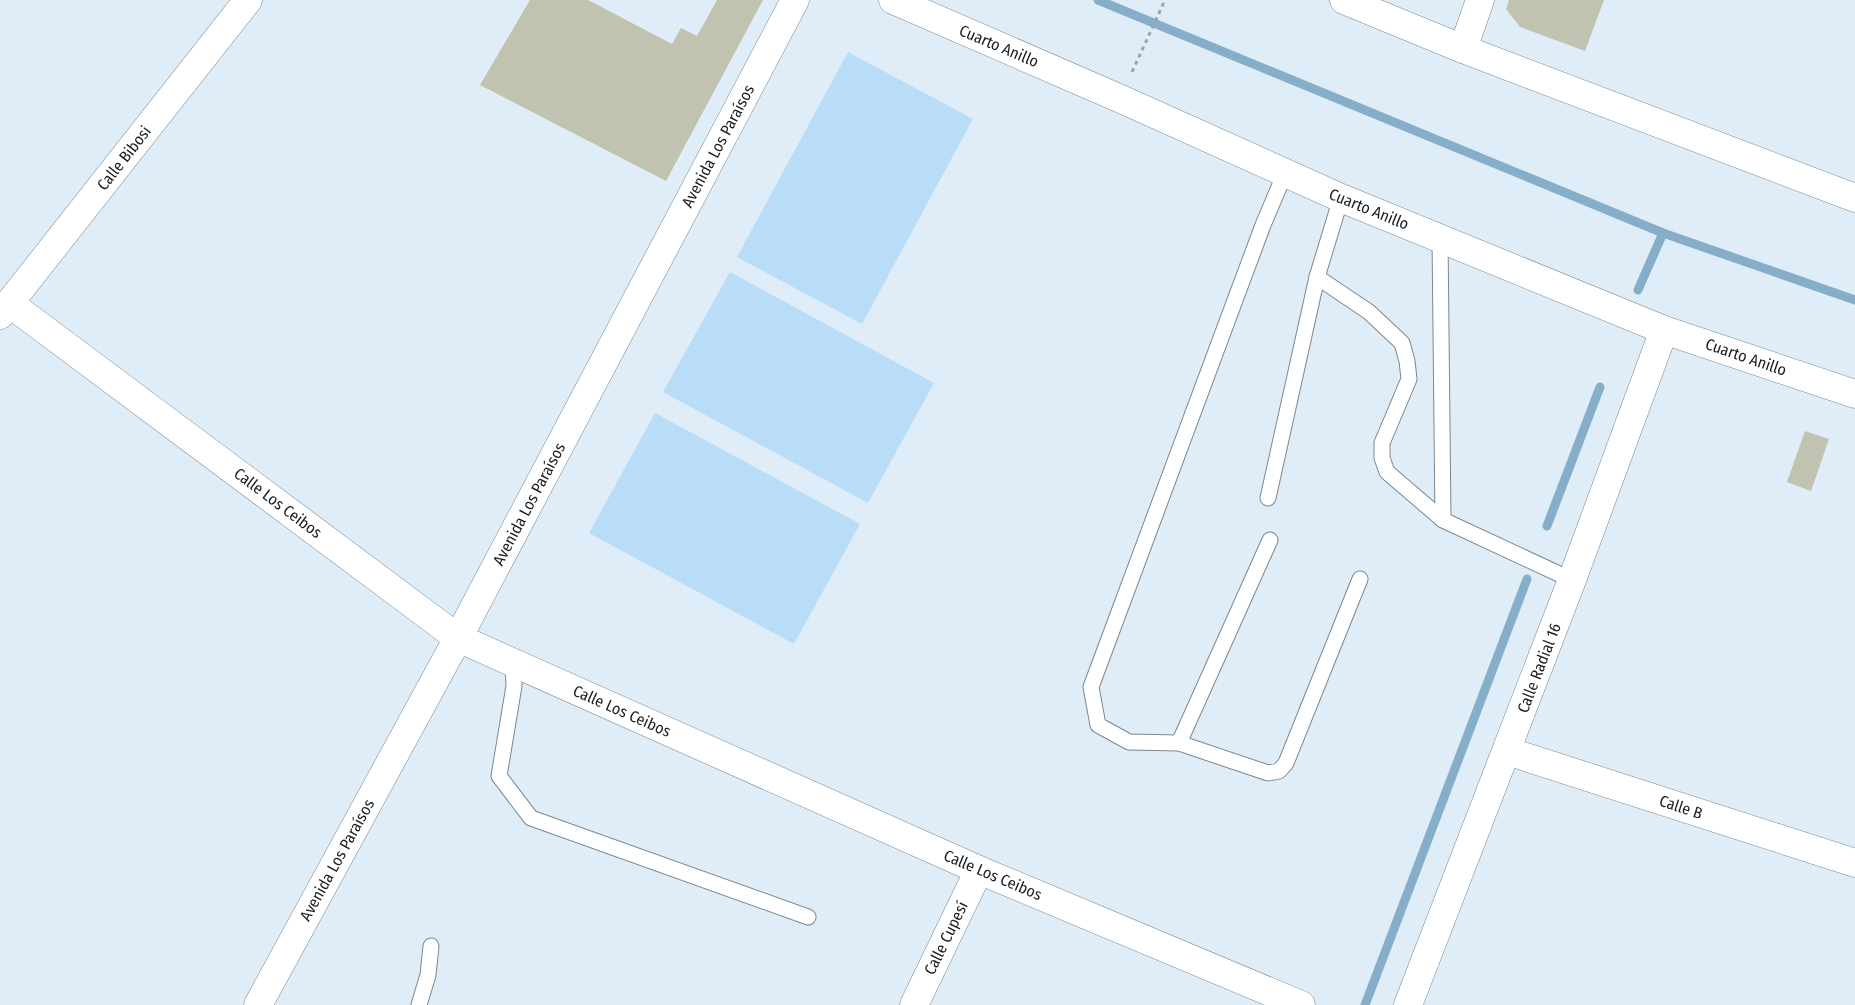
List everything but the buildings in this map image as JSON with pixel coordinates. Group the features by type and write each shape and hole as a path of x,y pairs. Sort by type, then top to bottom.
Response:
{"main road":[{"name":"Calle Bibosi","path":"4,309 248,0"},
{"name":"Avenida Los Paraísos","path":"258,1005 458,638 795,0"},
{"name":"Cuarto Anillo","path":"893,0 1121,98 1341,198 1664,330 1855,394"},
{"path":"1344,0 1463,49 1853,192"},
{"path":"1463,49 1480,0"},
{"name":"Calle Los Ceibos","path":"4,309 458,638 979,870 1301,1005"},
{"name":"Calle Radial 16","path":"1408,1005 1572,580 1664,330"},
{"name":"Calle B","path":"1507,751 1855,862"},
{"name":"Calle Cupesí","path":"914,1005 979,870"}],"lane":[{"path":"1285,173 1263,225 1091,687 1098,725 1129,742 1179,743 1268,773 1278,771 1286,763 1360,580"},
{"path":"1268,498 1317,277 1341,198"},
{"path":"1440,237 1443,520"},
{"path":"1317,277 1369,312 1402,343 1409,379 1382,443 1382,458 1387,472 1443,520 1572,580"},
{"path":"1179,743 1270,540"},
{"path":"513,662 514,686 500,776 531,818 808,917"},
{"path":"419,1005 428,975 432,946"}],"path":[{"path":"1145,41 1165,0"}],"shaded area":[{"path":"848,52 973,119 862,324 737,257"},
{"path":"730,272 934,383 868,503 663,392"},
{"path":"655,413 860,524 794,644 589,533"}],"waterway":[{"path":"1098,0 1663,233 1855,300"},
{"path":"1638,290 1663,233"},
{"path":"1547,526 1600,387"},
{"path":"1365,1005 1527,579"}]}
